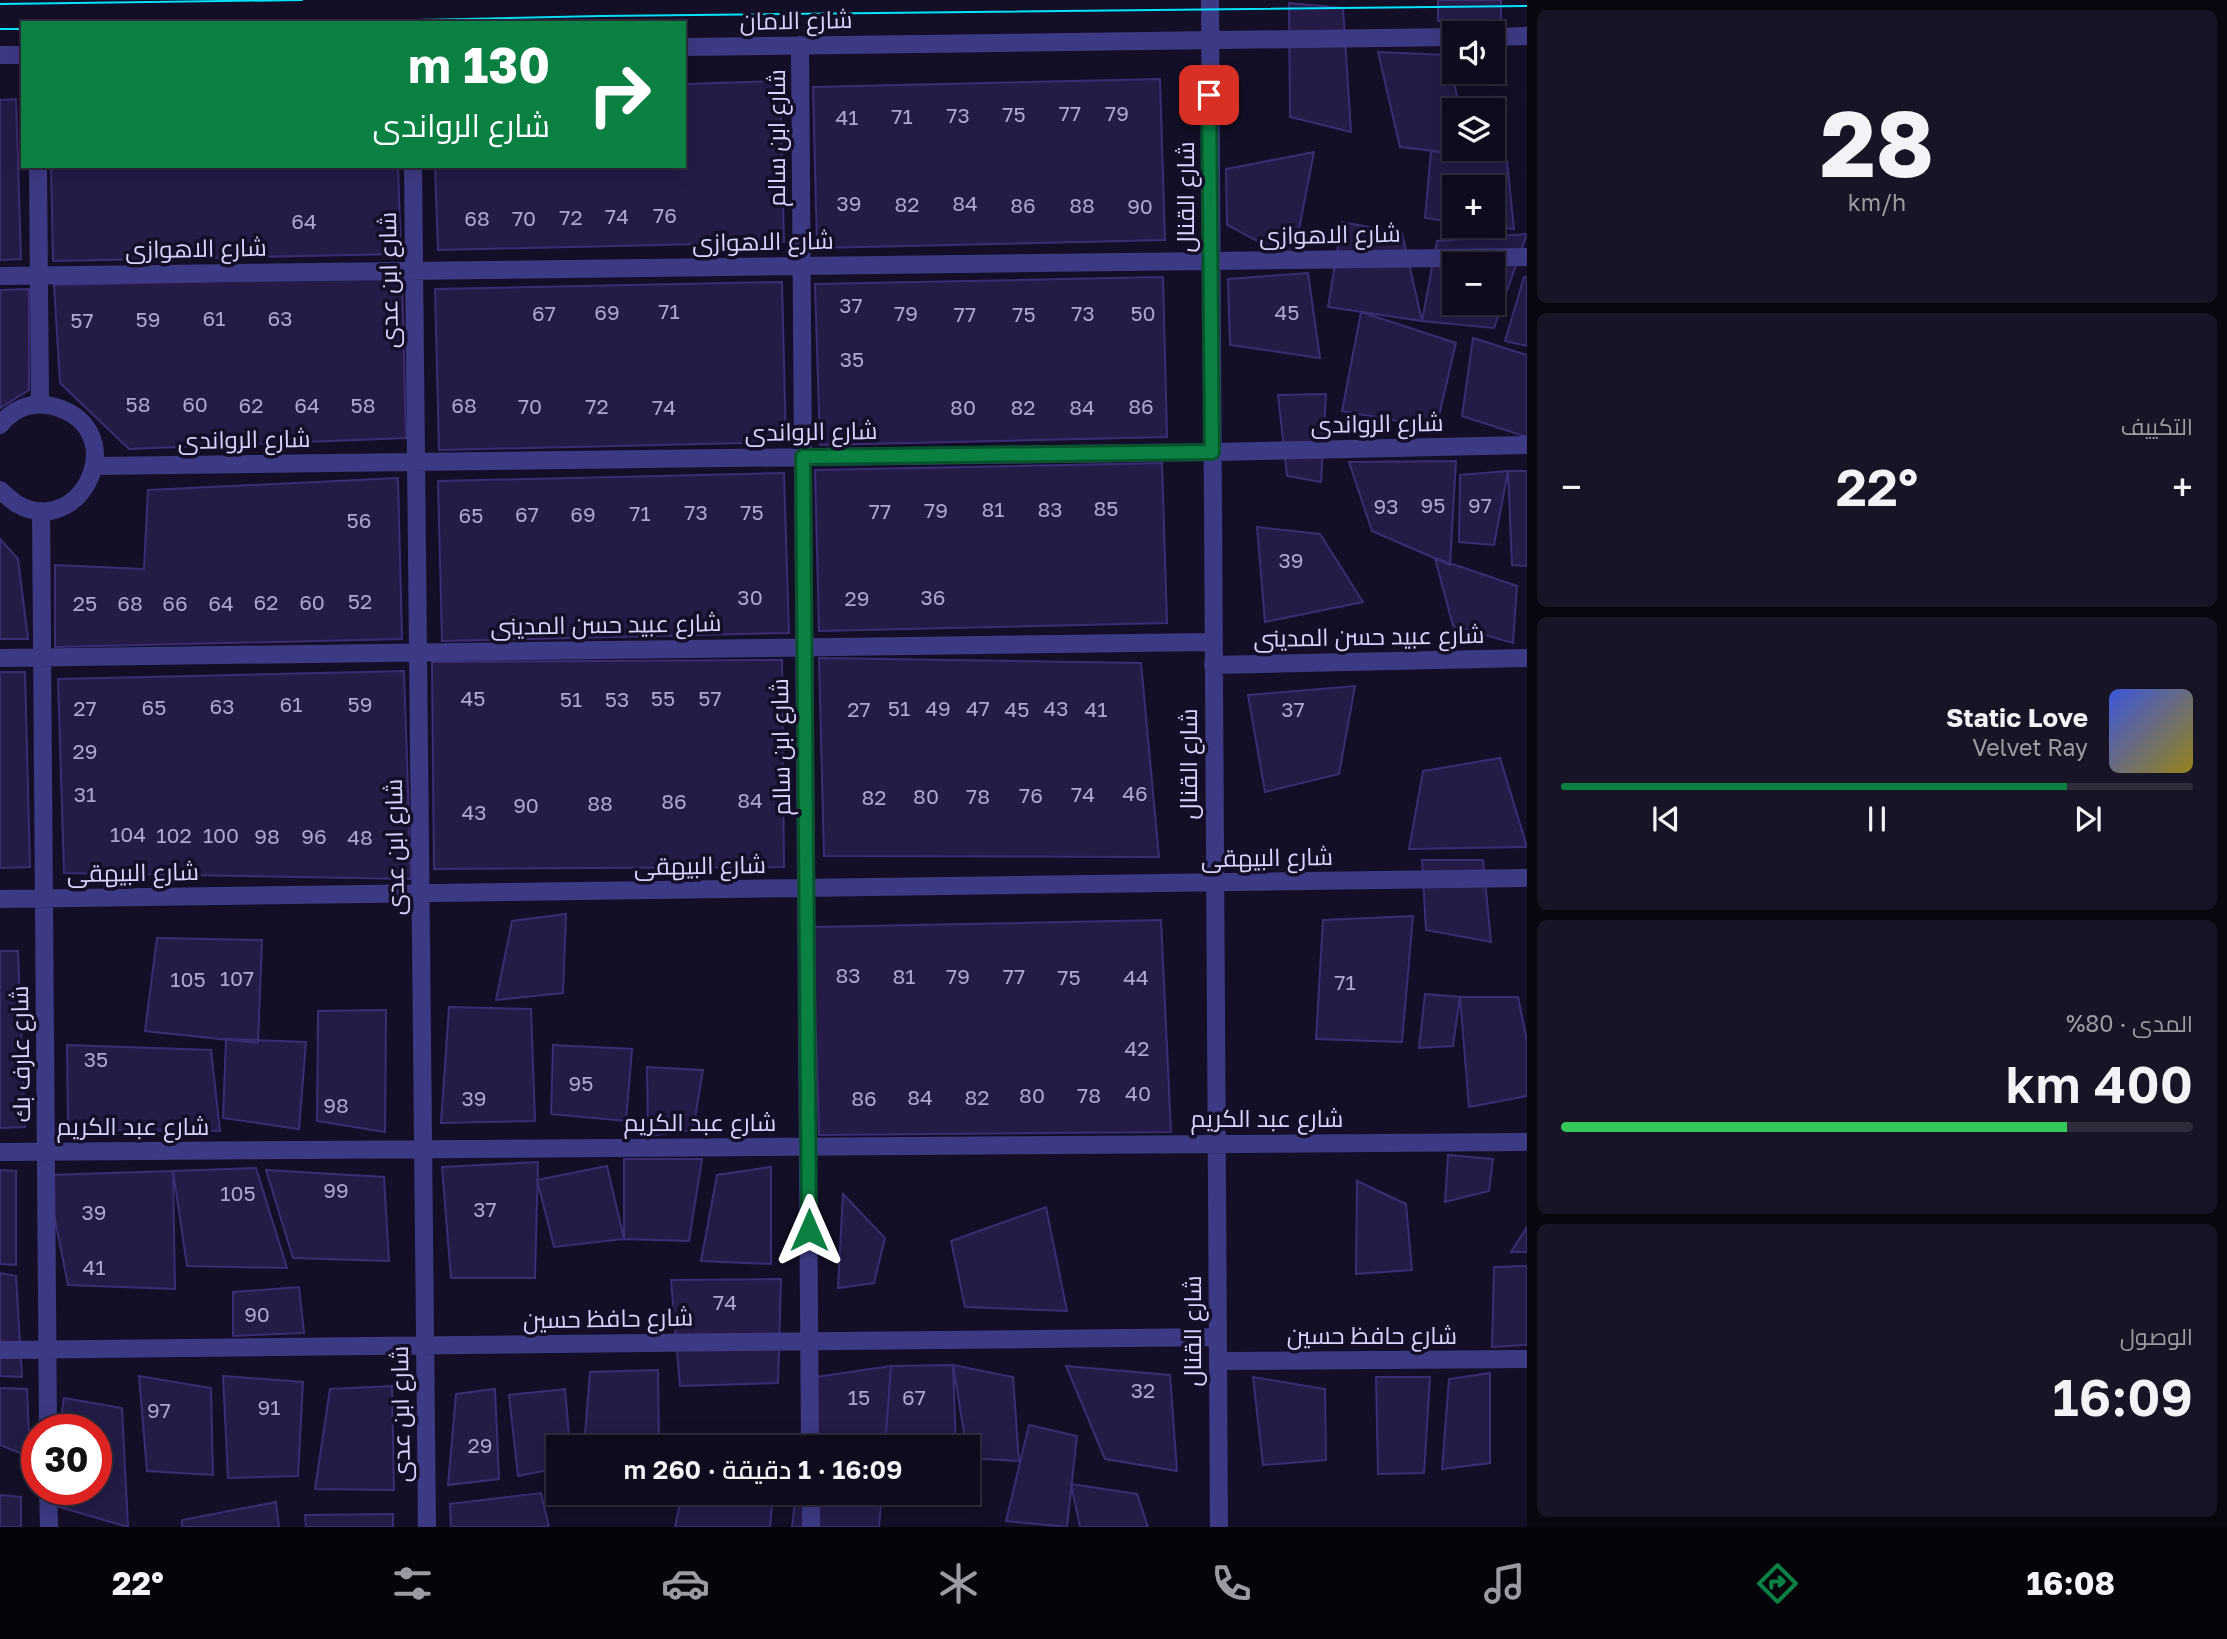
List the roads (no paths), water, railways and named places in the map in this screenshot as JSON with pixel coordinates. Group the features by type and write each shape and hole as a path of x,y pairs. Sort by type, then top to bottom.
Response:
{"street":[{"name":"شارع القنال","path":"1210,0 1219,1527"},
{"path":"1505,37 1527,36"},
{"name":"شارع الامان","path":"686,47 1442,37"},
{"name":"شارع ابن سالم","path":"800,46 810,1435"},
{"path":"0,55 21,55"},
{"path":"38,168 40,404"},
{"name":"شارع ابن عدى","path":"413,168 427,1527"},
{"name":"شارع الاهوازى","path":"0,276 1527,257"},
{"path":"0,425 6,417 22,407 40,404 63,408 82,422 93,443 95,466 89,484 76,498 60,508 41,511 18,505 0,490"},
{"name":"شارع الرواندى","path":"95,466 1212,452 1527,445"},
{"name":"شارع عارف بك","path":"41,511 48,1414"},
{"name":"شارع عبيد حسن المدينى","path":"0,658 1213,642"},
{"name":"شارع عبيد حسن المدينى","path":"1213,666 1527,658"},
{"name":"شارع البيهقى","path":"0,899 1527,878"},
{"name":"شارع عبد الكريم","path":"0,1152 1527,1142"},
{"name":"شارع حافظ حسين","path":"0,1350 1217,1337"},
{"name":"شارع حافظ حسين","path":"1218,1361 1527,1359"},
{"path":"48,1505 49,1527"},
{"path":"811,1505 811,1527"}],"tram line":[{"path":"0,4 302,0"},
{"path":"373,21 1527,6"},
{"path":"0,29 21,29"}]}
